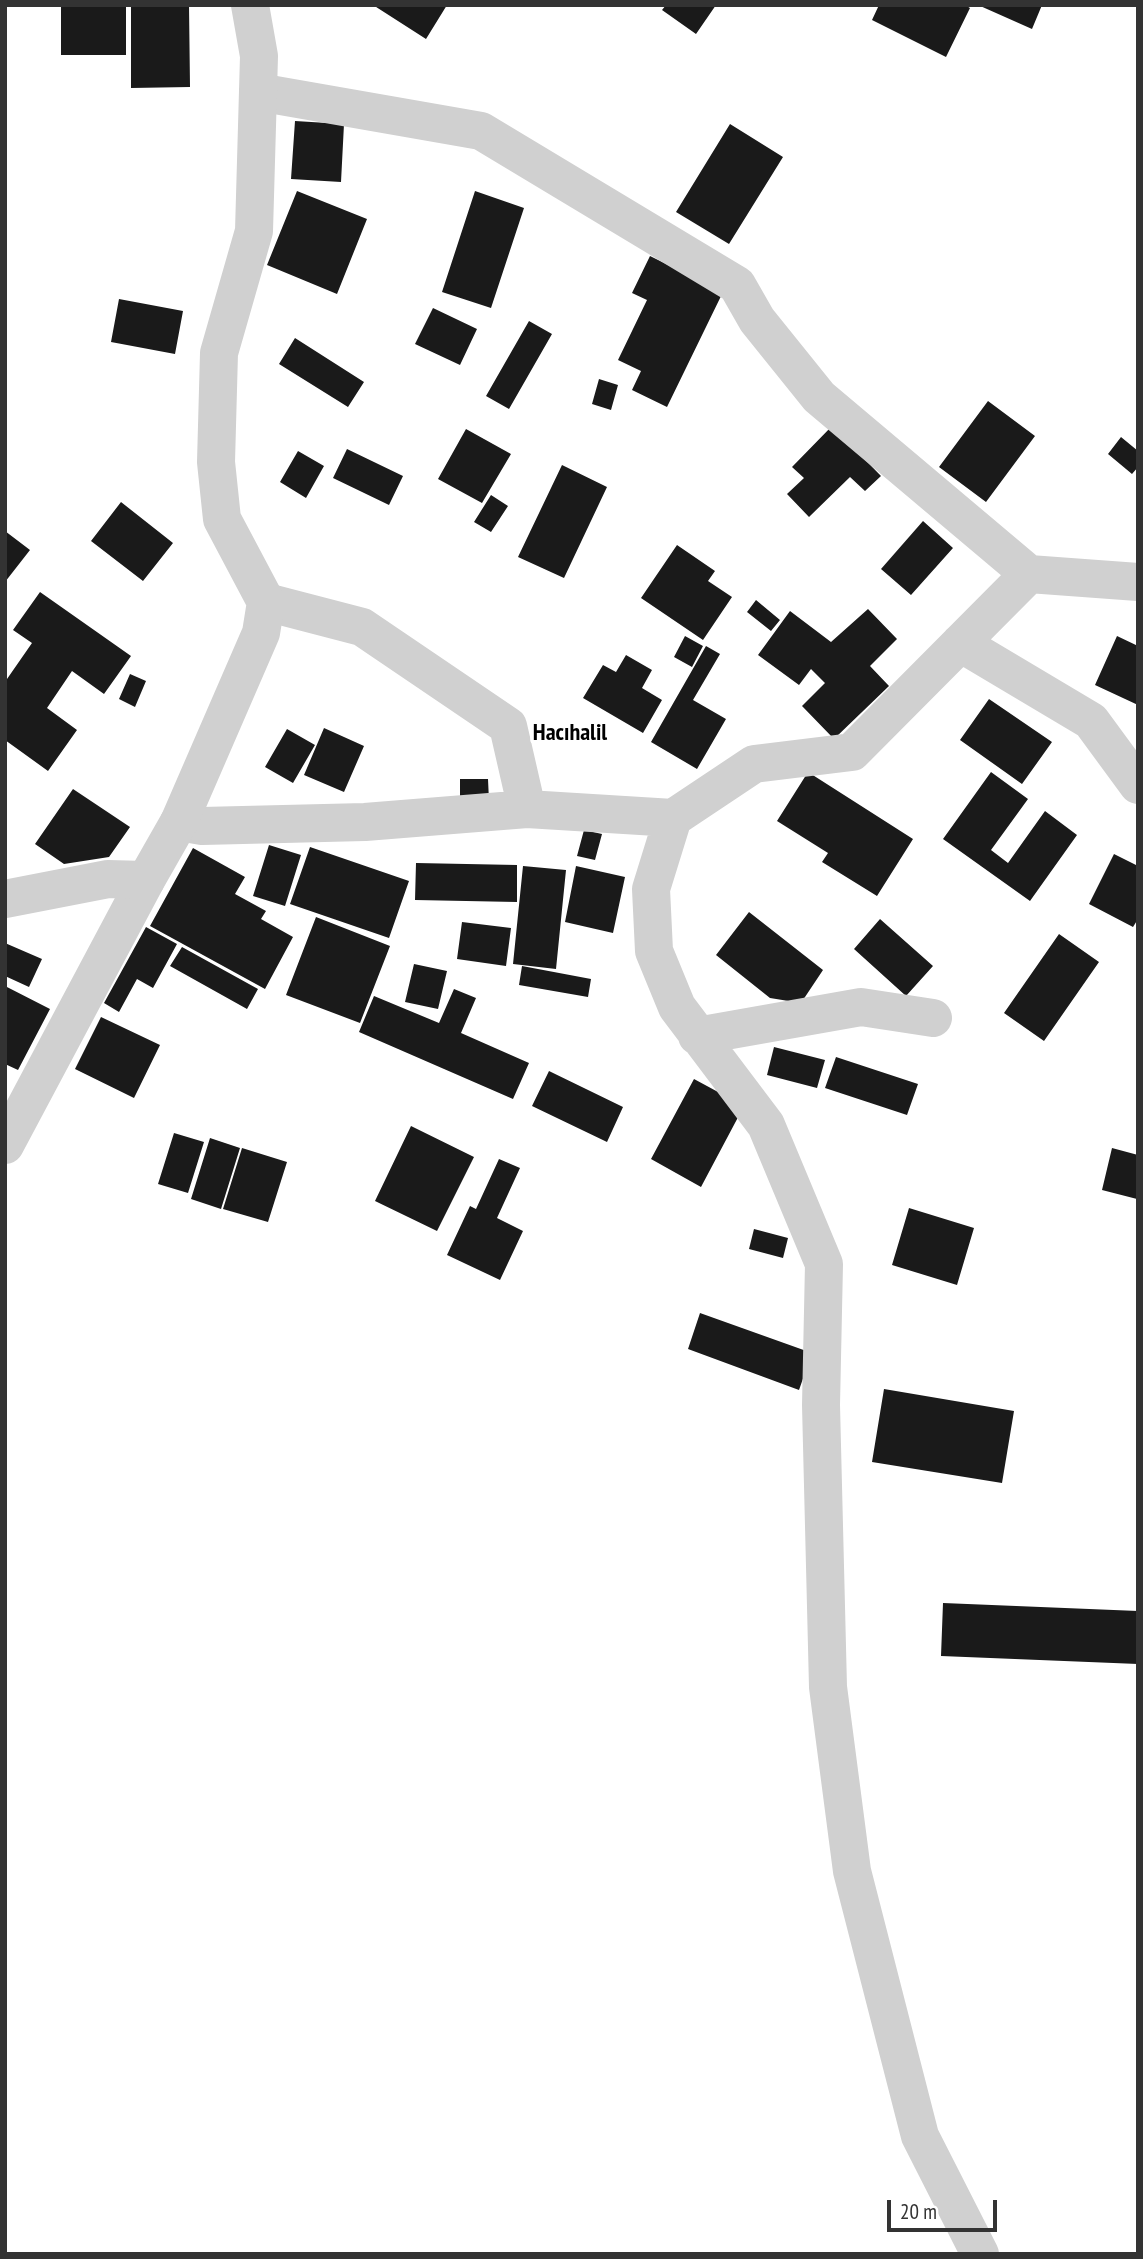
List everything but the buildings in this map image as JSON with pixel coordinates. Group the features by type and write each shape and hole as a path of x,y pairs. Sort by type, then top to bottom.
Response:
{"street":[{"path":"5,1145 179,822 261,633 266,602 222,519 216,462 219,353 254,231 259,56 250,5"},
{"path":"258,92 481,131 737,285 757,320 820,397 1029,574 1138,582"},
{"path":"179,822 202,826 365,822 527,809 673,818 754,764 852,752 1029,574"},
{"path":"266,602 362,627 508,726 527,809"},
{"path":"960,643 1091,721 1138,785"},
{"path":"673,818 651,889 654,951 677,1007 766,1125 824,1264 821,1405 828,1687 852,1871 920,2136 980,2254"},
{"path":"5,899 108,879 146,880"},
{"path":"697,1036 861,1007 933,1018"}],"district":[{"name":"Hacıhalil","path":"570,733"}]}
